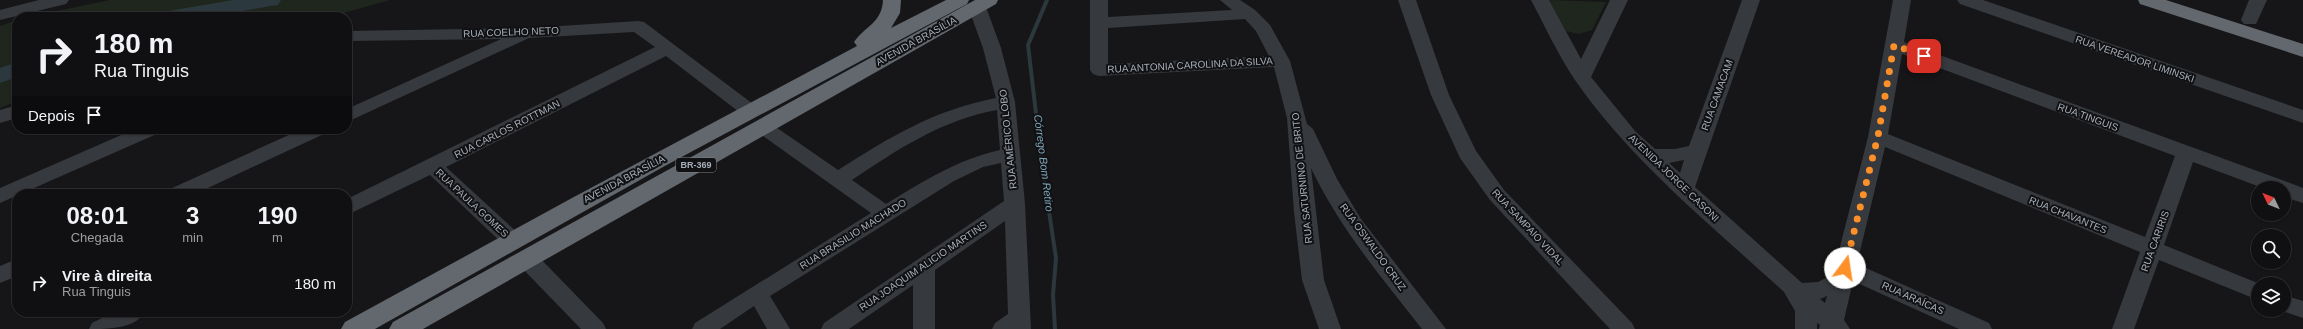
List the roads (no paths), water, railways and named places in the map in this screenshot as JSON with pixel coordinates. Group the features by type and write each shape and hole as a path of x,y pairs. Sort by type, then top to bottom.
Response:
{"highway":[{"path":"808,79 880,29 891,15 892,0"},
{"path":"2147,0 2303,51"},
{"path":"2187,0 2303,37"},
{"name":"AVENIDA BRASÍLIA","path":"402,329 527,259 757,119 808,79 975,2"},
{"name":"AVENIDA BRASÍLIA","path":"354,329 512,240 757,119 975,2"}],"street":[{"path":"0,15 60,0"},
{"path":"1099,0 1098,23 1249,14"},
{"name":"RUA SATURNINO DE BRITO","path":"1229,0 1249,14 1264,29 1281,61 1298,118 1304,212 1313,280 1330,329"},
{"name":"RUA SAMPAIO VIDAL","path":"1407,0 1440,95 1467,153 1497,194 1624,329"},
{"name":"AVENIDA JORGE CASONI","path":"1540,0 1582,77 1623,129 1684,189 1833,326"},
{"path":"1582,77 1619,0"},
{"name":"RUA CAMACAM","path":"1684,189 1751,0"},
{"path":"1794,290 1806,311 1805,329 1833,326 1844,273 1878,136 1902,0"},
{"name":"RUA VEREADOR LIMINSKI","path":"1966,0 2303,118"},
{"path":"2250,20 2258,0"},
{"name":"RUA AMÉRICO LOBO","path":"975,2 992,48 1006,102 1014,204 1014,326"},
{"name":"RUA ANTONIA CAROLINA DA SILVA","path":"1098,23 1099,70 1281,61"},
{"name":"RUA COELHO NETO","path":"352,37 529,33 638,26 667,48"},
{"path":"352,114 529,33"},
{"name":"RUA TINGUIS","path":"1894,45 2264,181"},
{"path":"667,48 837,180 886,214"},
{"name":"RUA CARLOS ROTTMAN","path":"352,206 667,48"},
{"path":"837,180 910,135 940,119 969,109 1006,102"},
{"path":"0,117 12,113"},
{"name":"RUA OSWALDO CRUZ","path":"1298,118 1320,168 1343,208 1383,264 1435,329"},
{"path":"16,189 141,134"},
{"path":"188,189 308,134"},
{"name":"RUA CHAVANTES","path":"1878,136 2251,289"},
{"path":"1649,156 1675,156 1697,152"},
{"name":"RUA CARIRIS","path":"2123,329 2186,153"},
{"name":"RUA BRASILIO MACHADO","path":"704,329 756,293 963,168 1010,155"},
{"name":"RUA PAULA GOMES","path":"433,166 512,240"},
{"path":"0,196 12,191"},
{"name":"RUA TINGUIS","path":"2291,191 2303,196"},
{"name":"RUA JOAQUIM ALICIO MARTINS","path":"832,329 1014,204"},
{"path":"527,259 595,329"},
{"path":"924,265 924,329"},
{"path":"0,275 12,269"},
{"path":"1794,290 1806,292 1823,291 1844,273"},
{"name":"RUA ARAÍCAS","path":"1844,273 1981,329"},
{"path":"756,293 779,329"},
{"path":"2291,305 2303,310"},
{"path":"100,329 131,319"}],"waterway":[{"path":"202,12 270,0"},
{"name":"Córrego Bom Retiro","path":"1047,0 1028,45 1042,165 1056,258 1053,295 1055,329"},
{"path":"0,76 12,71"}]}
